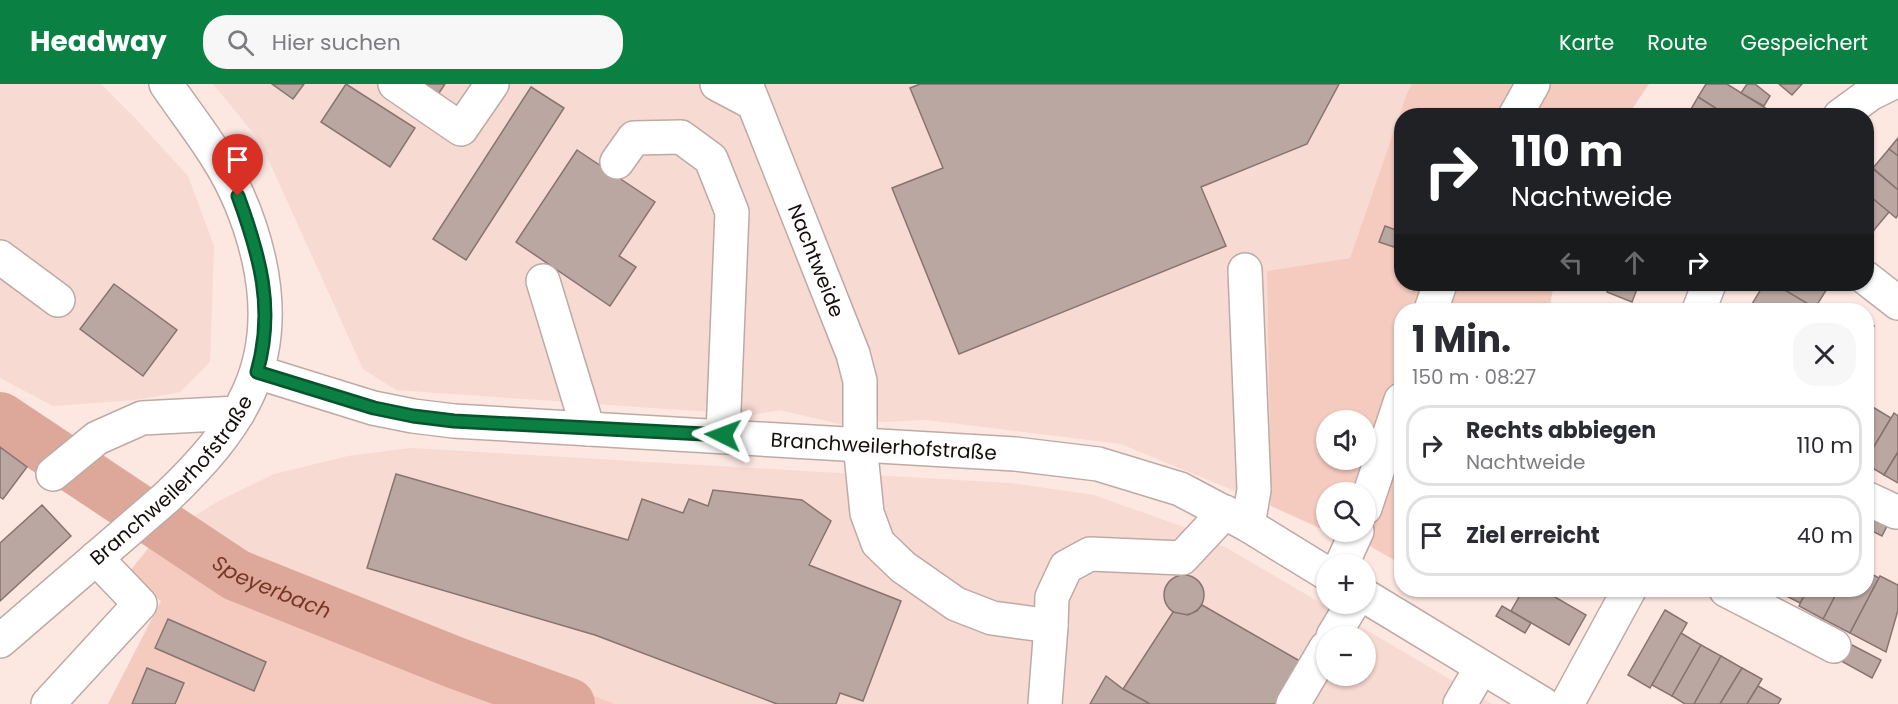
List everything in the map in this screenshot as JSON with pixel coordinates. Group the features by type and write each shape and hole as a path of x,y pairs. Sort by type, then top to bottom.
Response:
{"street":[{"path":"166,84 218,159 238,196 254,240 263,280 266,315 264,347 257,372"},
{"path":"394,84 461,129 492,84"},
{"path":"717,84 750,94"},
{"path":"1520,108 1533,84"},
{"path":"1851,108 1870,94 1890,84"},
{"name":"Nachtweide","path":"750,94 853,354 860,381 860,444 867,513 878,543 903,567 956,604 992,618 1051,626"},
{"path":"617,162 634,138 681,137 711,159 728,201 732,212 723,435"},
{"path":"0,257 58,300"},
{"path":"1045,704 1052,597 1066,567 1090,554 1182,558 1236,518 1254,490 1245,270"},
{"path":"543,281 588,429"},
{"path":"1874,284 1898,303"},
{"name":"Branchweilerhofstraße","path":"0,640 167,497 209,454 238,413 257,372 374,408 454,421 723,435 1015,454 1098,464 1180,489 1236,518 1316,567"},
{"path":"53,474 97,438 142,418 238,413"},
{"path":"1374,482 1394,421"},
{"path":"1874,502 1896,512"},
{"path":"48,704 140,604 105,550"},
{"path":"1567,704 1625,597"},
{"path":"1740,597 1834,646"},
{"path":"1376,603 1543,704"},
{"path":"1293,704 1316,665"},
{"path":"1460,704 1481,668"}],"shaded area":[{"path":"0,84 101,84 188,176 214,246 210,362 180,392 136,400 53,406 0,378"},
{"path":"213,84 1412,84 1402,108 1394,108 1394,131 1350,258 1267,271 1271,506 1121,444 927,420 839,424 780,410 752,415 396,390 363,369 260,141"},
{"path":"1412,84 1649,84 1633,108 1402,108"},
{"path":"1394,131 1394,291 1553,291 1550,303 1394,303 1394,560 1363,542 1376,542 1376,482 1316,482 1316,526 1271,506 1267,271 1350,258"},
{"path":"410,448 1010,483 1094,495 1184,527 1227,548 1316,600 1316,614 1339,614 1360,626 1316,626 1316,686 1376,686 1376,636 1492,704 615,704 242,559 187,521 217,502 274,474 348,456"},
{"path":"187,521 242,559 615,704 108,704 161,601 125,577 151,545"}],"building":[{"path":"272,84 304,84 293,99"},
{"path":"346,84 415,128 390,167 321,122"},
{"path":"413,84 445,84 435,99"},
{"path":"920,84 1339,84 1307,144 1201,187 1226,246 959,354 892,188 943,168 910,88"},
{"path":"1706,84 1727,84 1765,108 1715,108 1698,97"},
{"path":"1747,84 1755,84 1770,96 1764,106 1741,93"},
{"path":"1779,84 1802,84 1792,95"},
{"path":"531,87 564,108 466,260 433,239"},
{"path":"1698,97 1715,108 1692,108"},
{"path":"1898,138 1898,156 1889,149"},
{"path":"1889,149 1898,156 1898,190 1874,169"},
{"path":"577,150 655,202 619,256 636,267 610,306 516,242"},
{"path":"1874,170 1898,190 1896,218 1874,200"},
{"path":"1874,200 1889,212 1874,230"},
{"path":"1385,226 1394,229 1394,247 1379,242"},
{"path":"114,284 177,330 143,376 80,329"},
{"path":"1607,291 1636,291 1632,302"},
{"path":"1760,291 1787,291 1807,303 1753,303"},
{"path":"1787,291 1826,291 1818,303 1807,303"},
{"path":"1874,408 1891,418 1874,447"},
{"path":"1894,413 1898,416 1898,452 1884,475 1874,469 1874,447"},
{"path":"0,447 27,467 3,499 0,497"},
{"path":"1898,452 1898,483 1884,475"},
{"path":"396,474 628,540 642,499 683,513 689,499 708,506 713,490 802,500 831,521 809,565 901,601 863,701 840,693 836,704 777,704 595,635 367,568"},
{"path":"42,505 71,536 0,601 0,543"},
{"path":"1875,517 1888,524 1882,536 1874,532"},
{"path":"1184,575 1198,581 1204,595 1198,609 1184,615 1170,609 1164,595 1170,581"},
{"path":"1874,575 1879,578 1874,587"},
{"path":"1880,576 1898,585 1898,610 1886,652 1850,633 1869,597 1874,597 1874,587"},
{"path":"1519,597 1555,597 1586,615 1569,645 1511,611"},
{"path":"1788,597 1803,597 1800,603"},
{"path":"1804,597 1834,597 1823,619 1799,606"},
{"path":"1834,597 1869,597 1850,633 1823,619"},
{"path":"1202,605 1305,664 1280,704 1150,704 1123,689 1173,612 1188,615 1197,611"},
{"path":"1502,606 1531,623 1525,633 1496,616"},
{"path":"1665,610 1687,623 1650,688 1628,675"},
{"path":"168,619 266,662 254,691 155,648"},
{"path":"1681,633 1701,645 1672,696 1652,685"},
{"path":"1701,645 1721,656 1694,704 1685,704 1672,696"},
{"path":"1852,645 1881,660 1872,678 1843,662"},
{"path":"1721,656 1742,668 1720,704 1694,704"},
{"path":"147,668 184,683 175,704 132,704"},
{"path":"1742,668 1762,679 1747,704 1720,704"},
{"path":"1106,676 1123,689 1150,704 1090,704"},
{"path":"1758,686 1781,699 1778,704 1747,704"}],"waterway":[{"name":"Speyerbach","path":"0,418 236,575 456,663 569,704"}],"route":[{"path":"238,196 254,240 263,280 266,315 264,347 257,372 374,408 413,416 454,421 723,435"}]}
